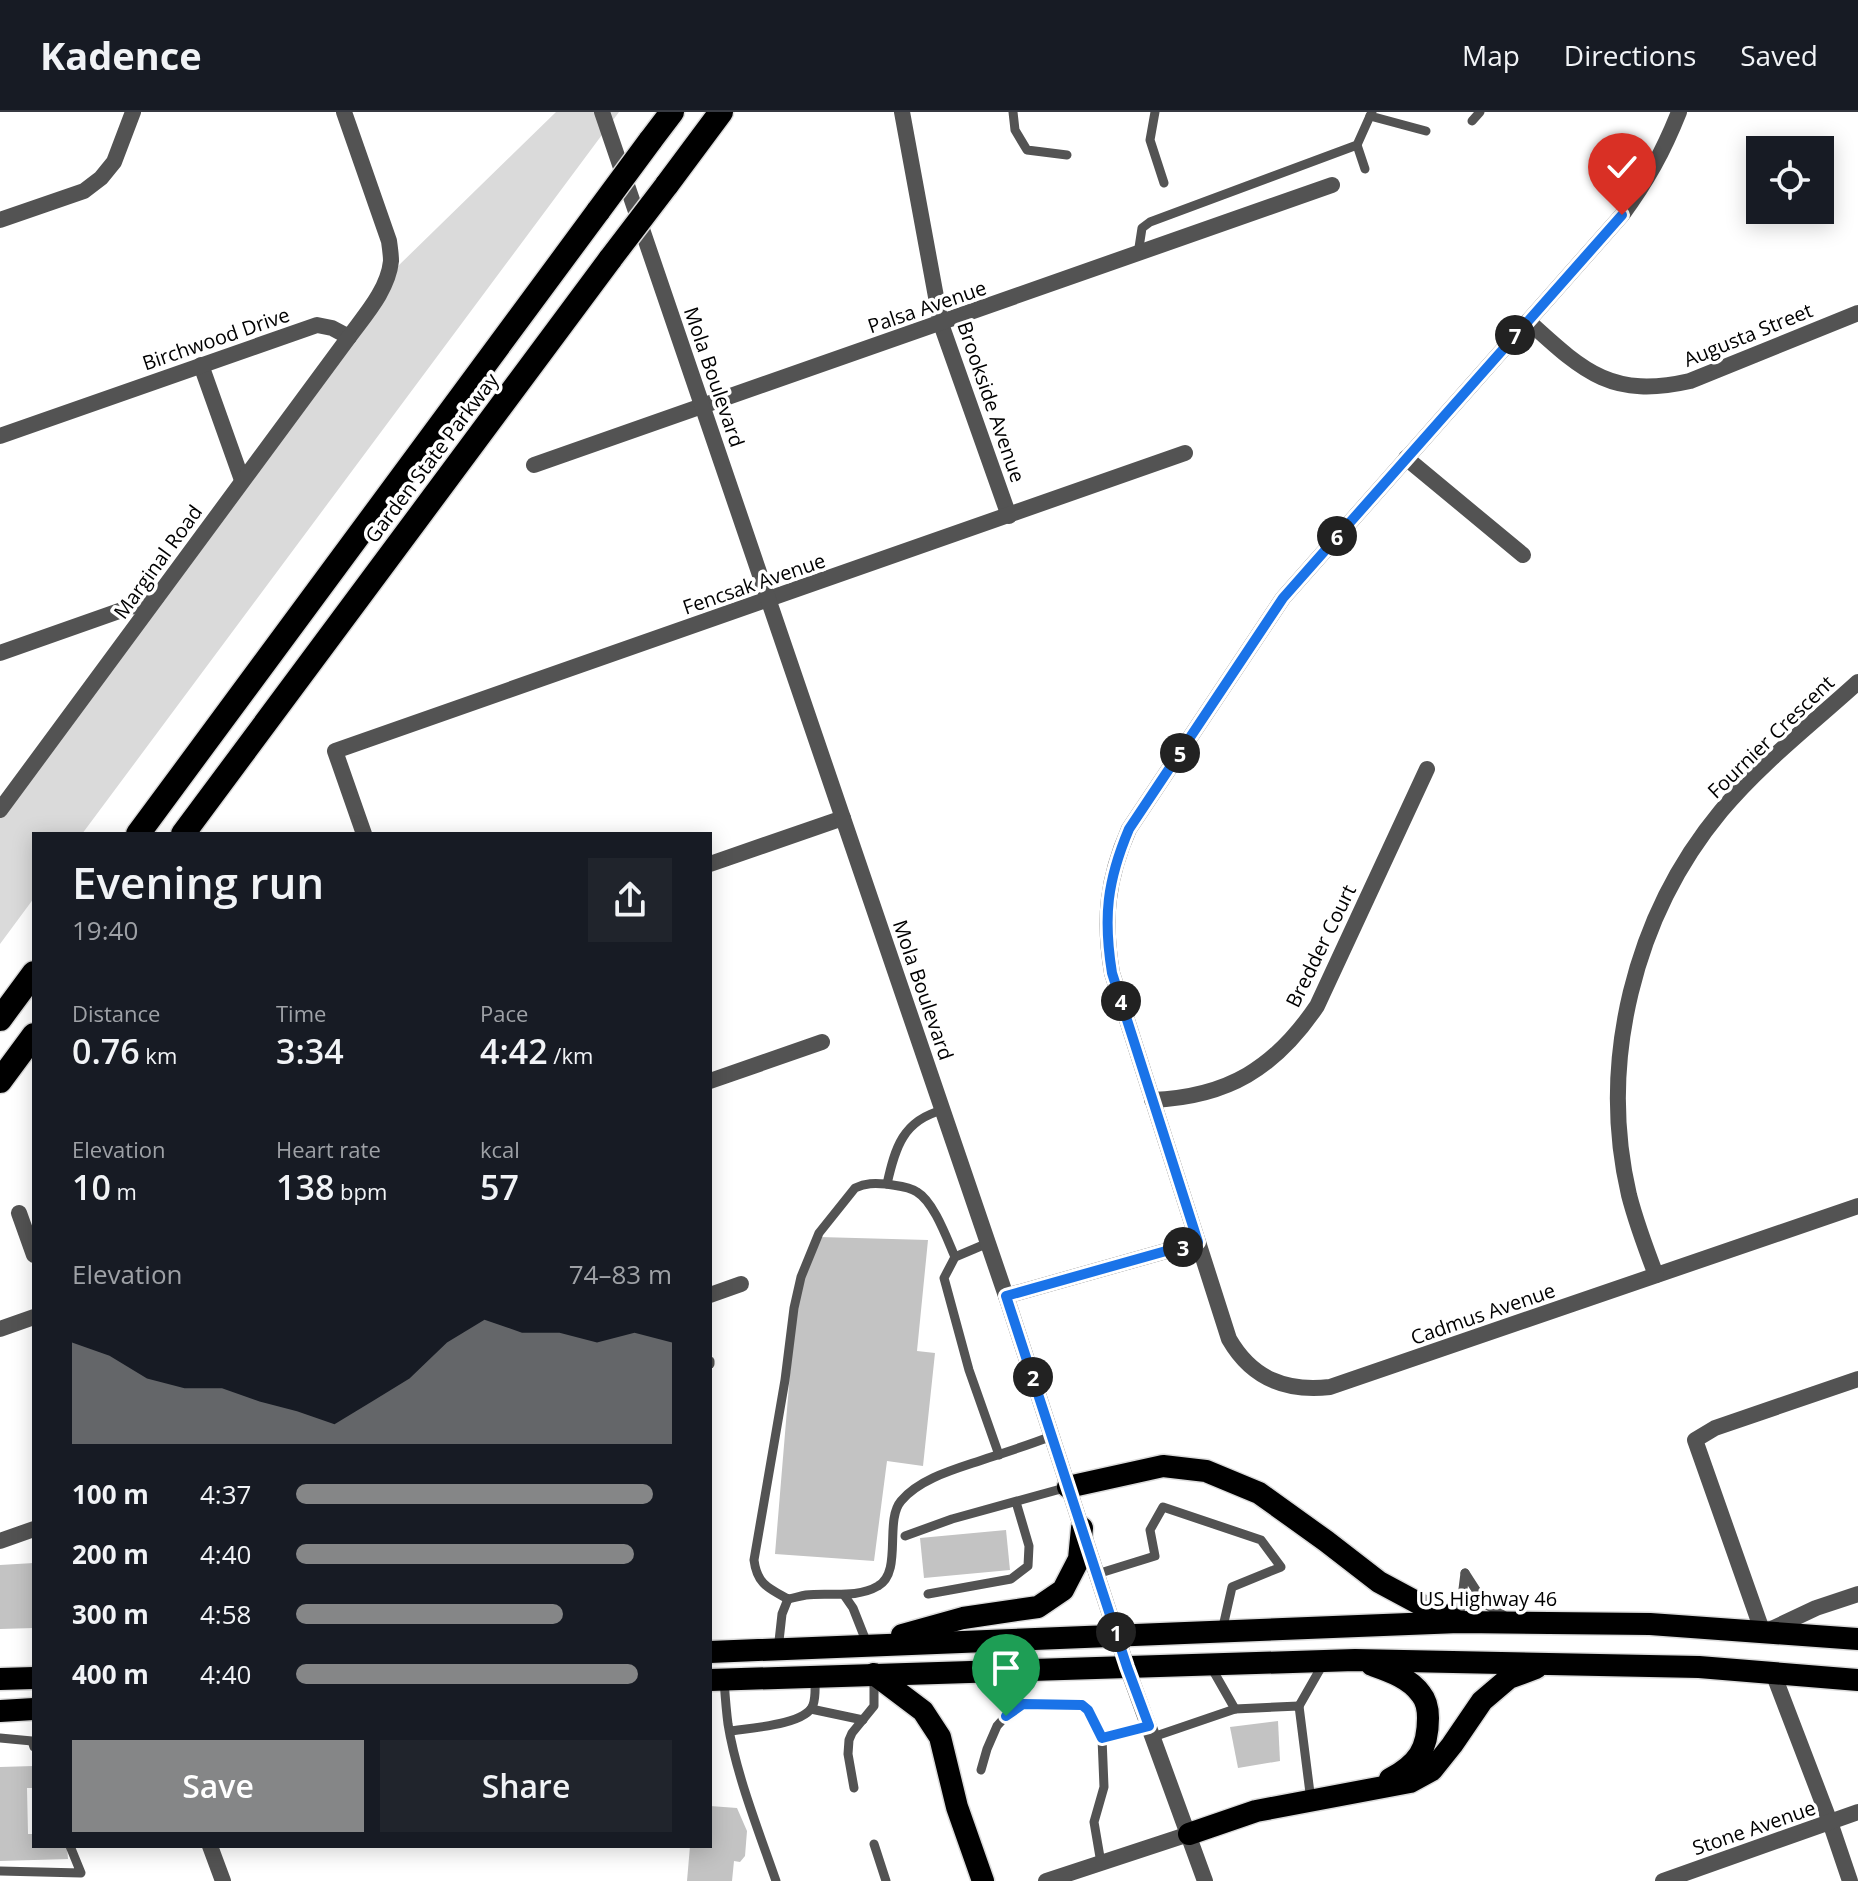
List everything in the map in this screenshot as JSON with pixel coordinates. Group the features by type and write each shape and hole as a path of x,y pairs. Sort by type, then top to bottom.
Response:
{"highway":[{"name":"Garden State Parkway","path":"139,832 672,112"},
{"name":"Garden State Parkway","path":"184,832 721,112"},
{"path":"0,1008 32,973"},
{"path":"0,1019 32,974"},
{"path":"0,1081 32,1038"},
{"path":"1068,1487 1163,1466 1206,1471 1259,1493 1379,1582 1459,1622"},
{"path":"712,1652 868,1646 963,1618 1038,1607 1063,1590 1079,1559 1082,1528"},
{"name":"US Highway 46","path":"868,1646 1459,1622 1650,1624 1858,1639"},
{"path":"1355,1660 1389,1671 1410,1683 1422,1694 1428,1709 1426,1742 1421,1754 1405,1771 1372,1789"},
{"path":"717,1680 1355,1660 1699,1667 1858,1680"},
{"path":"1189,1834 1256,1811 1410,1782 1432,1770 1482,1701 1509,1678 1552,1663"},
{"path":"874,1674 923,1711 940,1737 957,1807 983,1881"},
{"path":"0,1679 32,1678"},
{"path":"0,1711 32,1709"}],"street":[{"path":"0,220 84,191 101,178 114,162 133,112"},
{"path":"344,112 389,241 391,262 375,301 349,337"},
{"name":"Mola Boulevard","path":"602,112 1006,1296 1127,1667 1205,1881"},
{"name":"Brookside Avenue","path":"902,112 941,324 1009,516"},
{"name":"Cadmus Avenue","path":"1679,112 1658,160 1622,215 1283,598 1129,829 1110,882 1108,944 1112,973 1229,1339 1249,1365 1264,1377 1283,1385 1308,1389 1330,1387 1858,1206"},
{"name":"Palsa Avenue","path":"534,465 1332,185"},
{"name":"Augusta Street","path":"1528,321 1573,362 1595,375 1621,384 1645,387 1690,381 1858,313"},
{"name":"Birchwood Drive","path":"0,436 317,325 332,328 349,337"},
{"name":"Marginal Road","path":"0,810 349,337"},
{"path":"201,365 242,480"},
{"name":"Fencsak Avenue","path":"363,832 335,751 1185,453"},
{"path":"1406,458 1523,555"},
{"path":"0,653 156,598"},
{"name":"Fournier Crescent","path":"1656,1275 1629,1193 1619,1121 1620,1061 1626,1015 1637,969 1652,925 1672,883 1720,812 1752,777 1858,682"},
{"name":"Bredder Court","path":"1152,1100 1203,1094 1228,1085 1278,1054 1300,1030 1317,1006 1427,769"},
{"path":"712,863 843,818"},
{"path":"712,1080 822,1042"},
{"path":"19,1213 32,1249"},
{"path":"1006,1296 1198,1242"},
{"path":"712,1294 741,1284"},
{"path":"0,1329 32,1318"},
{"path":"1858,1379 1715,1428 1695,1440 1763,1633 1816,1608 1858,1594"},
{"path":"0,1541 32,1530"},
{"path":"1773,1673 1850,1881"},
{"name":"Stone Avenue","path":"1663,1881 1858,1812"},
{"path":"1046,1881 1189,1834"},
{"path":"211,1848 223,1881"}],"lane":[{"path":"1013,112 1015,130 1027,150 1067,155"},
{"path":"1155,112 1150,140 1164,183"},
{"path":"1472,121 1480,112"},
{"path":"1365,169 1357,145 1371,114 1426,131"},
{"path":"1138,254 1142,228 1150,222 1357,145"},
{"path":"887,1184 893,1159 909,1128 920,1118 943,1110"},
{"path":"955,1257 924,1198 905,1187 867,1184 855,1188 819,1233 796,1295 785,1380 754,1560 757,1575 761,1582 788,1599 805,1595 844,1595 877,1587 888,1576 895,1515 905,1497 932,1477 1052,1436"},
{"path":"988,1243 955,1257 944,1278 969,1370 999,1455"},
{"path":"905,1536 952,1519 1068,1487"},
{"path":"928,1594 1011,1579 1028,1566 1029,1546 1016,1502"},
{"path":"1097,1574 1155,1556 1150,1530 1163,1507 1261,1540 1281,1567 1232,1587 1222,1631"},
{"path":"1459,1622 1465,1573 1485,1604 1516,1623"},
{"path":"844,1595 853,1608 868,1646"},
{"path":"778,1650 782,1614 788,1599"},
{"path":"1311,1801 1299,1706 1325,1661"},
{"path":"1209,1664 1235,1709"},
{"path":"1011,1671 1023,1704"},
{"path":"854,1788 848,1754 849,1740 874,1706 874,1674"},
{"path":"730,1731 791,1721 806,1714 814,1703 815,1676"},
{"path":"717,1680 750,1807 776,1881"},
{"path":"981,1770 993,1732 1001,1720 1023,1704 1082,1705 1088,1710 1102,1738 1104,1787 1094,1822 1101,1863"},
{"path":"1102,1738 1151,1732 1235,1709 1299,1706"},
{"path":"811,1709 863,1720"},
{"path":"0,1738 32,1741"},
{"path":"874,1844 886,1881"},
{"path":"0,1871 81,1873 71,1848"}],"shaded area":[{"path":"556,112 619,112 83,832 32,832 32,901 0,944 0,805 396,268"}],"building":[{"path":"819,1237 928,1240 917,1351 935,1353 923,1466 887,1461 874,1561 775,1554 796,1301"},
{"path":"1006,1530 1010,1570 924,1578 920,1538"},
{"path":"32,1563 32,1628 0,1629 0,1565"},
{"path":"1278,1721 1280,1761 1238,1768 1230,1727"},
{"path":"32,1766 32,1788 27,1788 28,1834 32,1834 32,1848 67,1848 68,1859 0,1861 0,1767"},
{"path":"712,1806 737,1808 747,1831 745,1856 740,1862 734,1861 732,1881 687,1881 690,1848 712,1848"}],"route":[{"path":"1006,1716 1023,1704 1082,1705 1088,1710 1102,1738 1149,1726 1006,1296 1198,1242 1112,973 1107,915 1110,882 1118,854 1129,829 1283,598 1622,215"}]}
